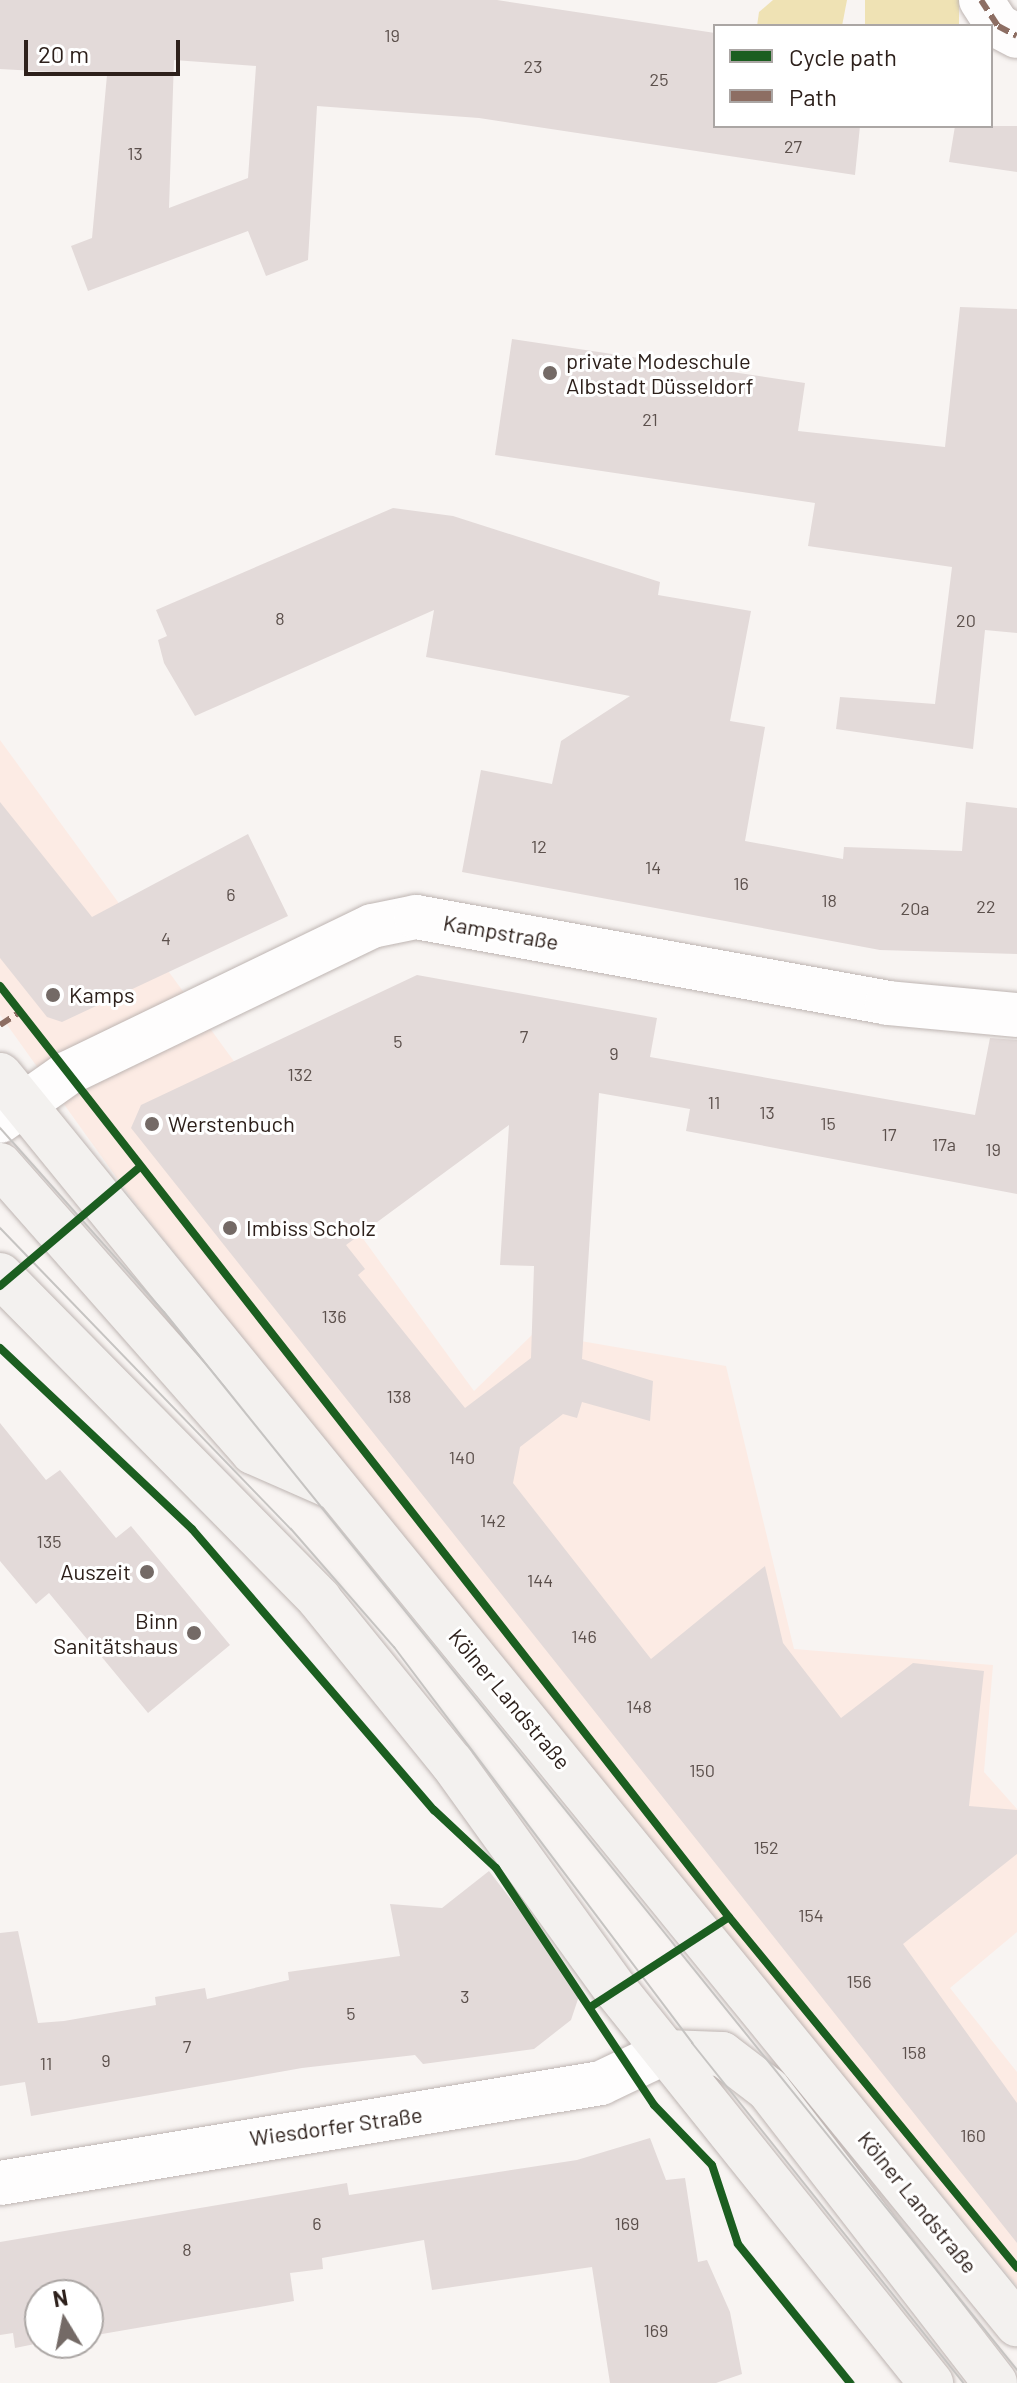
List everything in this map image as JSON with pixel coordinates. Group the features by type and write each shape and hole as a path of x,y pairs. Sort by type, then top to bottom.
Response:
{"main road":[{"name":"Kölner Landstraße","path":"8,1100 333,1487 1017,2324"},
{"path":"0,1165 253,1452 298,1478 333,1487"},
{"path":"0,1275 319,1599 452,1763 666,2052 931,2383"},
{"path":"666,2052 722,2054 768,2089 995,2383"}],"street":[{"path":"981,0 998,26 1017,36"},
{"name":"Kampstraße","path":"8,1100 358,933 416,917 887,1003 1017,1015"},
{"name":"Wiesdorfer Straße","path":"0,2183 570,2089 666,2052"}],"shaded area":[{"path":"773,0 847,0 842,24 757,24 759,12"},
{"path":"865,0 959,0 959,24 865,24"},
{"path":"0,740 474,1391 534,1333 726,1366 794,1649 993,1665 984,1772 1017,1809 1017,1932 950,1988 1017,2072 1017,2286 430,1578 129,1195 0,1015"}],"building":[{"path":"0,0 497,0 713,33 713,128 860,128 855,175 479,118 317,106 308,260 266,276 248,231 88,291 71,246 92,238 107,75 0,69","holes":["174,60 256,66 248,178 169,208"]},
{"path":"1017,126 1017,172 949,162 955,128"},
{"path":"960,307 1017,309 1017,633 985,630 973,749 836,729 840,697 935,704 952,567 808,546 815,503 495,455 512,339 805,383 798,431 945,447"},
{"path":"393,508 453,516 660,582 658,595 751,611 730,721 765,727 745,841 843,859 844,847 962,851 966,802 1017,808 1017,954 880,950 462,872 481,770 552,784 561,741 630,696 426,657 434,610 195,716 164,663 158,640 167,636 156,610"},
{"path":"0,802 92,917 248,834 288,916 62,1022 47,1017 0,958"},
{"path":"417,975 657,1018 650,1057 975,1115 990,1038 1017,1040 1017,1194 686,1131 690,1109 599,1093 582,1359 653,1381 650,1421 582,1402 577,1418 563,1414 520,1447 513,1483 651,1659 765,1566 783,1643 841,1718 913,1663 984,1671 969,1806 1017,1810 1017,1854 903,1944 1017,2103 1017,2243 131,1128 141,1105","holes":["509,1125 500,1265 534,1266 531,1358 465,1408 358,1275 365,1269 346,1245"]},
{"path":"0,1423 46,1480 60,1470 116,1538 131,1526 230,1645 148,1713 49,1593 36,1604 0,1561"},
{"path":"489,1871 581,1990 571,2020 534,2049 423,2064 415,2055 302,2068 31,2116 25,2082 0,2086 0,1933 18,1931 38,2023 64,2021 156,2005 155,1997 205,1988 207,1999 289,1980 288,1972 400,1956 390,1904 442,1908"},
{"path":"650,2138 666,2180 685,2178 698,2262 707,2260 730,2312 742,2374 716,2383 610,2383 592,2267 432,2290 424,2240 322,2258 323,2269 290,2273 294,2301 104,2334 104,2279 24,2279 24,2346 15,2348 13,2333 0,2335 0,2242 347,2183 349,2195 577,2160"}],"tram line":[{"path":"0,1128 164,1312 1017,2370"},
{"path":"0,1228 291,1529 394,1647 692,2043 963,2383"}],"marked path":[{"path":"981,0 998,26 1017,36"},
{"path":"0,1025 20,1012"}],"cycle path":[{"path":"0,986 729,1917 1017,2268"},
{"path":"0,1286 140,1167"},
{"path":"0,1348 192,1529 434,1810 496,1868 654,2105 712,2165 738,2244 850,2383"},
{"path":"592,2006 729,1917"}],"place":[{"name":"private Modeschule Albstadt Düsseldorf","path":"550,373"},
{"name":"Kamps","path":"53,995"},
{"name":"Werstenbuch","path":"152,1124"},
{"name":"Imbiss Scholz","path":"230,1228"},
{"name":"Auszeit","path":"147,1572"},
{"name":"Binn Sanitätshaus","path":"194,1633"}]}
